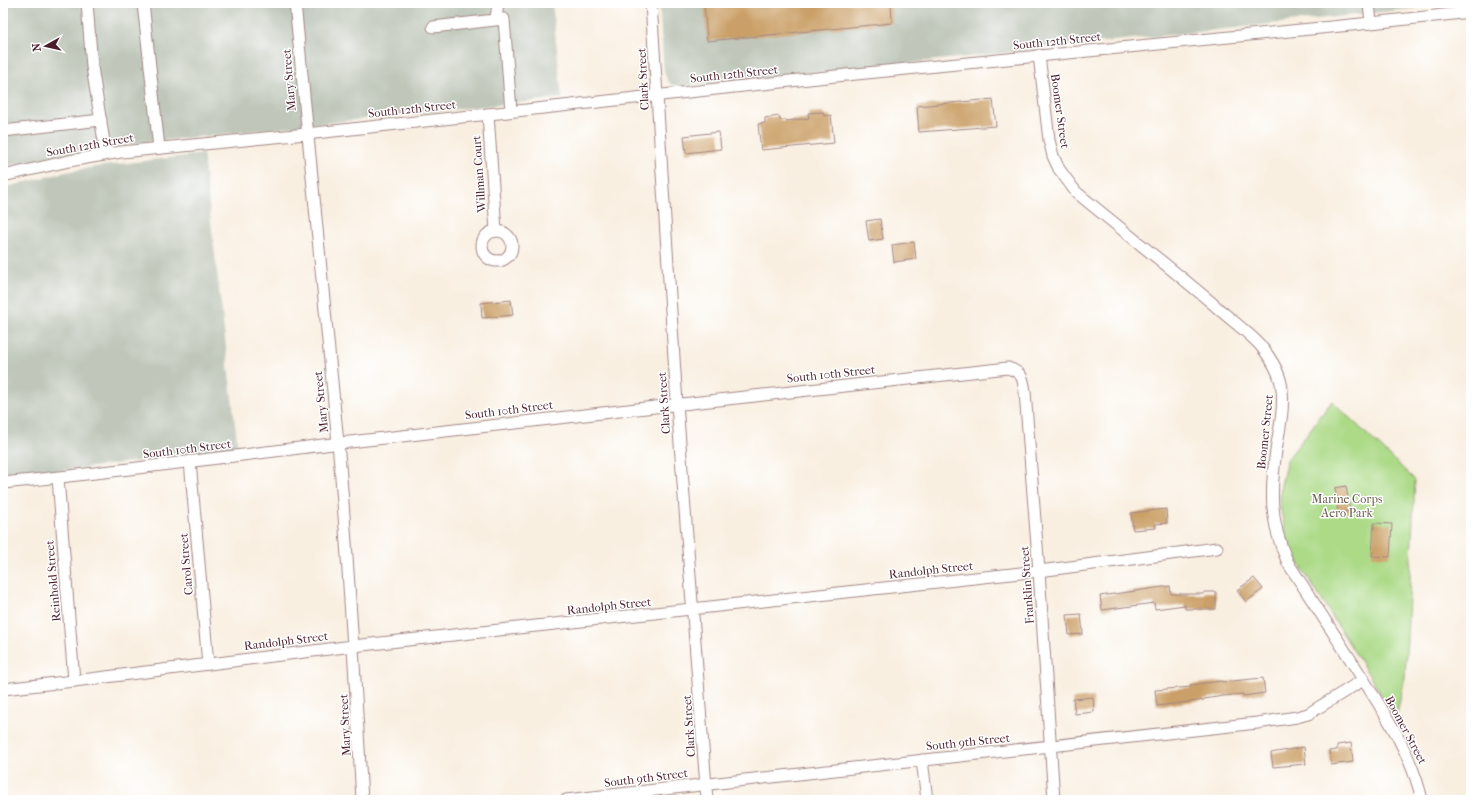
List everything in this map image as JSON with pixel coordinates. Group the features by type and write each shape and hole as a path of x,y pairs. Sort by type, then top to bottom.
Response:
{"street":[{"path":"87,3 92,67 106,154"},
{"path":"143,3 159,148"},
{"name":"Mary Street","path":"295,3 306,134 338,443 353,646 362,800"},
{"path":"496,20 498,3"},
{"name":"Clark Street","path":"651,3 677,404 707,800"},
{"path":"1369,3 1371,23"},
{"name":"South 12th Street","path":"3,176 106,154 159,148 306,134 720,88 1471,12"},
{"path":"433,27 504,19 511,111"},
{"name":"Boomer Street","path":"1039,55 1049,140 1053,156 1067,181 1076,192 1254,339 1269,357 1278,376 1282,390 1283,407 1272,496 1272,513 1275,530 1281,549 1392,726 1409,761 1418,784 1422,800"},
{"name":"Willman Court","path":"488,114 496,231"},
{"path":"3,131 101,120"},
{"name":"South 10th Street","path":"3,483 58,478 338,443 677,404 1008,368 1017,371"},
{"name":"Franklin Street","path":"1017,371 1023,378 1025,392 1039,571 1054,800"},
{"name":"Carol Street","path":"190,461 208,664"},
{"name":"Reinhold Street","path":"58,478 74,682"},
{"name":"Randolph Street","path":"3,689 74,682 353,646 1039,571 1217,548"},
{"name":"South 9th Street","path":"566,800 1297,717 1308,714 1363,680"},
{"path":"922,760 927,800"}],"shaded area":[{"path":"3,3 552,3 562,98 130,144 49,157 3,167"},
{"path":"659,3 1465,3 910,63 681,86 672,85 667,80 664,72"},
{"path":"203,154 238,449 3,478 3,188 66,172 95,167"}],"green space":[{"name":"Marine Corps Aero Park","path":"1332,401 1415,480 1405,677 1396,718 1296,559 1288,543 1280,506 1281,485 1287,460"}],"building":[{"path":"704,3 891,3 892,23 707,41"},
{"path":"993,99 996,126 919,132 917,106"},
{"path":"823,112 824,116 831,115 834,143 761,150 758,124 765,123 765,118 779,116 780,120 787,121 809,118 808,113"},
{"path":"719,132 721,149 686,153 684,136"},
{"path":"880,219 883,239 869,241 866,221"},
{"path":"914,242 916,259 894,262 892,245"},
{"path":"511,300 513,315 482,318 481,303"},
{"path":"1346,486 1350,511 1338,513 1335,488"},
{"path":"1166,509 1167,523 1155,524 1156,528 1133,530 1131,513"},
{"path":"1374,523 1392,524 1390,557 1372,556"},
{"path":"1254,578 1263,589 1246,602 1237,590"},
{"path":"1170,586 1171,594 1204,594 1204,592 1216,592 1216,609 1185,609 1185,605 1155,609 1154,603 1102,610 1100,596"},
{"path":"1081,614 1083,634 1069,635 1067,615"},
{"path":"1263,678 1265,693 1243,696 1243,694 1223,696 1157,706 1155,690 1191,687 1190,685 1222,681"},
{"path":"1093,697 1094,712 1075,714 1073,699"},
{"path":"1351,743 1353,762 1331,765 1329,751 1337,750 1337,745"},
{"path":"1304,747 1306,764 1273,767 1271,753"}]}
